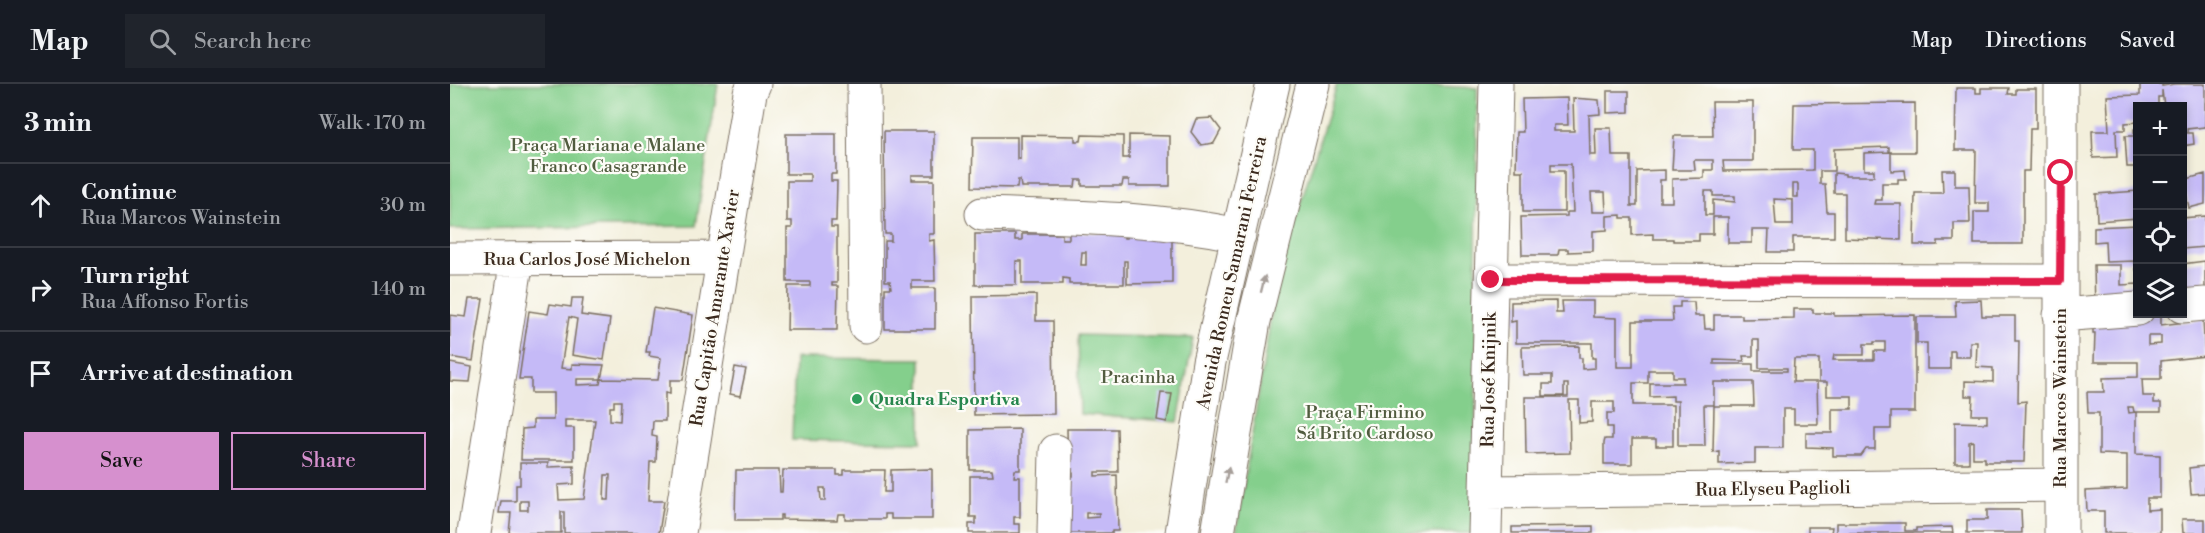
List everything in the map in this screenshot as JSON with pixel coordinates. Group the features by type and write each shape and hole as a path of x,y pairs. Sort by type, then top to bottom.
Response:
{"street":[{"name":"Rua Capitão Amarante Xavier","path":"679,533 750,93 754,84"},
{"path":"864,84 867,326"},
{"name":"Avenida Romeu Samarani Ferreira","path":"1182,533 1209,362 1273,84"},
{"name":"Avenida Romeu Samarani Ferreira","path":"1218,533 1254,321 1313,84"},
{"name":"Rua José Knijnik","path":"1485,533 1496,84"},
{"name":"Rua Marcos Wainstein","path":"2061,84 2061,533"},
{"path":"982,214 1137,219 1208,228 1239,235"},
{"name":"Rua Carlos José Michelon","path":"450,259 723,258"},
{"path":"474,533 517,259"},
{"path":"1491,280 2060,281"},
{"path":"2187,306 2205,304"},
{"path":"2060,315 2133,309"},
{"path":"1054,533 1056,451"},
{"name":"Rua Elyseu Paglioli","path":"1486,492 2060,485"}],"green space":[{"name":"Praça Mariana e Malane Franco Casagrande","path":"450,84 718,84 696,226 450,229"},
{"name":"Praça Firmino Sá Brito Cardoso","path":"1337,84 1402,84 1477,88 1475,533 1236,533 1277,280"},
{"name":"Pracinha","path":"1078,335 1193,338 1178,422 1080,414"},
{"name":"Quadra Esportiva","path":"795,358 921,359 921,442 792,440"}],"building":[{"path":"2140,84 2162,84 2162,86 2205,84 2205,127 2187,129 2187,102 2164,102 2162,90 2162,97 2158,97 2158,102 2133,102 2133,122 2125,123 2125,130 2116,130 2117,157 2093,158 2092,131 2109,131 2107,96 2140,95"},
{"path":"1956,88 1976,88 1976,93 1981,93 1981,88 2009,88 2008,94 2016,94 2016,89 2036,89 2036,129 2030,129 2029,171 2023,171 2023,244 1974,244 1974,212 1989,212 1989,203 1975,203 1976,150 1955,150"},
{"path":"1607,91 1629,91 1629,112 1607,113"},
{"path":"1567,98 1568,125 1554,125 1554,131 1574,131 1573,98 1599,100 1600,114 1589,115 1590,155 1596,155 1595,128 1611,128 1612,156 1631,156 1631,206 1637,206 1637,171 1665,170 1665,180 1660,180 1660,202 1672,202 1672,179 1704,178 1704,170 1713,170 1713,160 1694,160 1695,170 1672,170 1674,136 1713,136 1712,102 1753,102 1753,161 1723,161 1724,171 1813,170 1813,150 1793,150 1794,104 1915,103 1915,152 1889,152 1889,147 1834,149 1834,171 1820,171 1820,184 1825,184 1827,212 1834,212 1834,237 1793,237 1793,252 1768,252 1769,230 1752,230 1752,243 1728,243 1728,217 1713,217 1713,234 1699,234 1699,241 1673,241 1673,239 1653,239 1653,234 1632,235 1632,218 1621,218 1621,215 1607,216 1607,230 1593,231 1593,251 1568,252 1568,249 1559,249 1558,255 1522,255 1521,217 1567,216 1567,212 1573,212 1571,164 1551,164 1551,171 1564,171 1564,212 1523,212 1523,171 1516,171 1517,132 1523,132 1522,99","holes":["1793,184 1798,184 1798,197 1793,197","1705,191 1713,191 1713,196 1735,196 1735,202 1713,200 1713,215 1705,215","1591,192 1605,192 1606,212 1592,212","1774,199 1793,200 1793,225 1776,225"]},
{"path":"1212,118 1221,130 1214,143 1201,145 1191,132 1196,119"},
{"path":"884,131 934,131 934,175 912,175 912,180 934,180 934,234 929,234 929,241 934,240 935,281 912,281 912,288 935,288 935,329 885,329 885,288 891,288 890,281 885,281 885,241 891,241 891,234 885,234"},
{"path":"2187,133 2193,133 2194,144 2187,145"},
{"path":"786,134 836,134 836,174 831,174 831,181 837,181 836,221 831,221 831,227 837,227 837,283 832,283 832,286 838,286 837,330 787,330 788,286 810,286 810,282 787,282 787,228 792,228 792,221 787,221 787,181 810,181 810,174 786,174"},
{"path":"1020,135 1075,136 1075,141 1081,141 1082,135 1123,136 1123,158 1129,158 1129,135 1170,136 1170,186 1129,186 1129,180 1123,180 1122,186 1082,186 1082,180 1076,180 1075,187 1021,187 1020,180 1018,180 1017,188 972,187 973,137 1017,137 1017,159 1020,159"},
{"path":"2125,136 2133,136 2133,167 2127,167"},
{"path":"1891,152 1891,171 1905,170 1906,179 1898,179 1898,183 1882,183 1882,200 1875,200 1874,204 1901,204 1901,240 1845,238 1845,193 1834,193 1834,173 1845,174 1845,176 1874,176 1874,170 1864,170 1864,153"},
{"path":"1942,170 1955,170 1955,186 1969,186 1970,223 1954,223 1954,241 1938,241 1938,245 1914,245 1915,193 1943,193"},
{"path":"2205,174 2205,204 2189,208 2187,179"},
{"path":"2133,191 2133,218 2097,221 2096,194"},
{"path":"2205,216 2205,247 2187,249 2187,218"},
{"path":"2133,225 2133,261 2106,262 2105,241 2094,242 2094,227"},
{"path":"1069,233 1124,233 1124,238 1127,238 1127,233 1172,233 1172,283 1127,284 1127,261 1124,261 1124,284 1069,284 1069,279 1063,278 1063,284 1022,284 1022,261 1016,261 1016,285 975,285 975,234 1015,234 1015,240 1022,240 1022,234 1062,234 1062,239 1069,239","holes":["1082,252 1086,252 1086,265 1081,265"]},
{"path":"2205,261 2205,295 2187,297 2187,263"},
{"path":"2094,265 2121,265 2121,285 2133,284 2133,308 2095,311"},
{"path":"1036,295 1036,321 1053,321 1054,414 974,415 973,296"},
{"path":"572,298 583,298 581,315 610,319 604,360 572,355 577,319 569,317 561,368 572,369 572,364 604,365 601,379 658,380 661,358 649,356 650,352 646,352 653,308 693,315 683,380 670,380 670,394 665,393 665,421 653,421 652,436 657,437 656,462 650,462 648,501 664,501 659,533 564,533 564,512 561,512 561,533 509,533 511,513 499,513 501,501 516,501 516,485 520,485 520,463 548,463 548,467 574,466 574,484 558,485 559,500 584,499 595,420 565,420 565,428 574,428 574,460 521,460 522,429 533,428 533,420 553,420 553,393 531,393 531,379 519,379 529,311 548,314 550,304 571,307","holes":["577,379 601,379 600,384 577,385","614,401 621,401 620,421 610,420 610,407 614,407","605,475 610,475 609,500 604,500","520,501 528,501 528,510 520,510"]},
{"path":"469,299 483,299 473,361 450,357 450,315 466,317"},
{"path":"1981,300 1982,316 2015,316 2015,341 2019,341 2018,402 2026,401 2024,462 1985,462 1985,458 1973,458 1973,441 1969,442 1969,463 1955,463 1955,422 1987,423 1987,415 1972,415 1973,396 1965,396 1965,381 1993,382 1993,368 1976,367 1977,342 1970,342 1970,357 1955,357 1955,351 1950,351 1950,369 1927,369 1927,343 1917,343 1917,317 1956,317 1955,301"},
{"path":"1556,301 1556,313 1563,313 1562,301 1593,301 1593,317 1617,318 1617,367 1633,367 1633,321 1673,321 1672,307 1680,307 1680,302 1694,302 1695,316 1704,316 1705,329 1714,329 1714,315 1742,315 1742,319 1794,318 1794,309 1813,309 1813,313 1834,313 1834,316 1915,315 1915,412 1891,412 1891,429 1875,429 1875,449 1866,449 1861,456 1833,456 1833,448 1806,447 1806,433 1832,433 1832,409 1852,409 1852,396 1827,396 1827,382 1819,382 1819,359 1794,359 1793,382 1817,382 1818,424 1794,424 1794,409 1783,409 1783,448 1755,448 1755,463 1719,464 1719,451 1713,452 1714,406 1754,406 1753,382 1714,382 1714,405 1704,405 1705,446 1678,446 1678,401 1673,401 1673,396 1650,397 1650,383 1683,383 1683,377 1673,377 1673,370 1648,370 1648,383 1633,383 1633,405 1673,405 1673,446 1656,446 1656,439 1632,439 1632,464 1604,464 1605,439 1612,439 1612,427 1607,427 1607,413 1614,413 1614,402 1592,402 1592,422 1579,423 1579,400 1569,400 1570,453 1526,454 1525,397 1568,397 1568,384 1564,384 1564,396 1543,396 1543,384 1552,384 1552,375 1523,375 1522,347 1579,346 1582,369 1595,368 1595,358 1592,358 1592,343 1516,343 1516,321 1511,322 1511,302","holes":["1753,340 1759,340 1759,368 1787,368 1787,371 1753,371 1753,364 1714,364 1714,360 1744,361 1743,356 1753,356","1874,342 1885,342 1885,351 1874,351 1874,360 1833,360 1834,355 1864,355 1864,344 1874,344"]},
{"path":"2133,315 2133,318 2161,318 2161,325 2203,320 2205,356 2161,361 2161,379 2142,379 2143,396 2154,396 2154,403 2161,403 2161,412 2136,412 2136,454 2160,455 2160,498 2147,498 2147,510 2160,509 2160,533 2104,533 2104,511 2087,511 2086,491 2127,489 2127,455 2099,454 2099,413 2088,413 2087,392 2104,392 2103,378 2138,377 2138,362 2094,362 2093,316","holes":["2148,336 2161,336 2161,344 2148,345","2128,407 2133,407 2136,412 2129,413"]},
{"path":"450,363 472,367 470,382 450,381"},
{"path":"735,367 746,369 740,396 730,394"},
{"path":"1161,393 1172,394 1167,422 1157,420"},
{"path":"1020,429 1020,470 1015,470 1014,477 1020,477 1020,517 1014,517 1014,524 1020,524 1020,533 969,533 969,524 976,524 976,517 970,517 970,476 993,476 992,470 970,470 970,430"},
{"path":"1067,429 1117,429 1118,472 1095,472 1095,476 1117,475 1118,531 1068,533 1067,476 1073,476 1073,473 1068,472","holes":["1086,513 1099,513 1099,517 1086,518"]},
{"path":"2205,466 2205,493 2191,494 2189,468"},
{"path":"932,469 932,519 891,519 891,514 885,514 885,519 845,519 845,514 838,514 837,520 782,519 780,515 780,520 735,520 736,470 779,470 780,492 782,492 783,470 837,470 837,475 844,475 844,470 885,470 884,492 891,492 891,470","holes":["820,488 825,488 825,501 821,501"]},
{"path":"1987,510 2021,510 2022,533 1967,533 1967,520 1987,520"},
{"path":"2182,519 2205,519 2205,533 2183,533"},
{"path":"1836,523 1905,523 1905,531 1916,531 1916,528 1952,527 1953,533 1836,533"},
{"path":"1593,526 1593,533 1512,533 1512,527"},
{"path":"1808,527 1832,527 1831,533 1808,533"}],"place":[{"name":"Quadra Esportiva","path":"857,399"}],"route":[{"path":"1491,280 2060,281 2061,173"}]}
